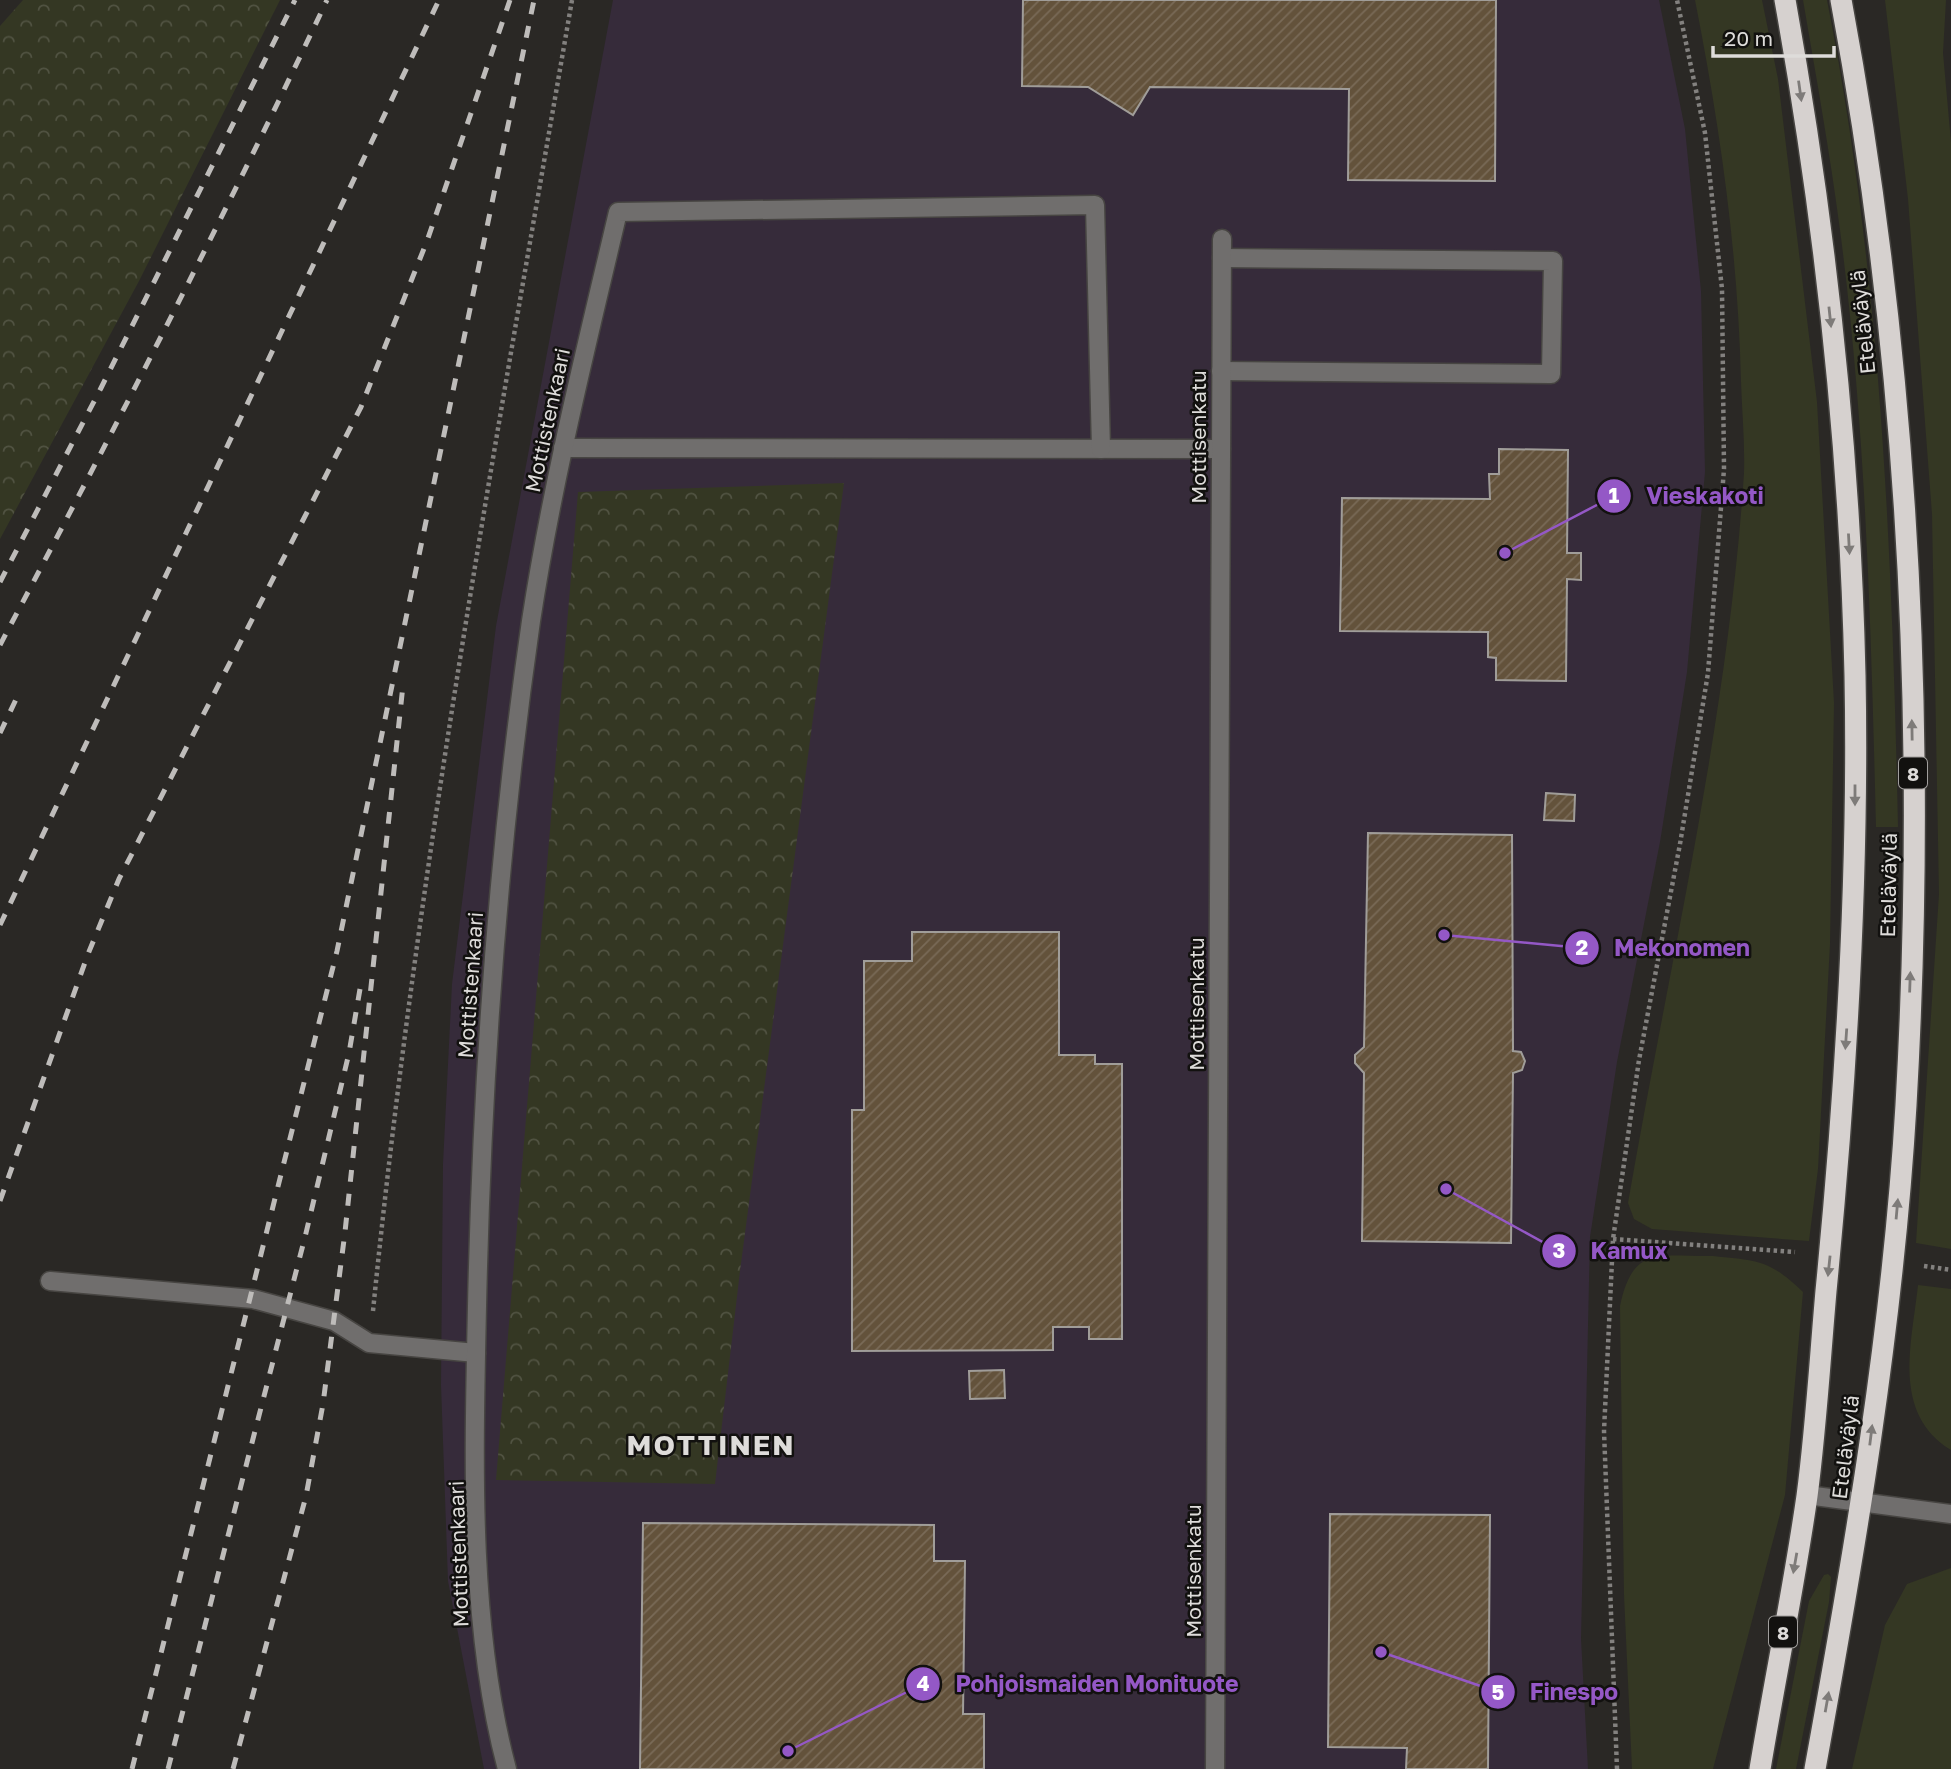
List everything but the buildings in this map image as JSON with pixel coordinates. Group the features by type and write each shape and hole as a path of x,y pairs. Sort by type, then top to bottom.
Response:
{"highway":[{"name":"Eteläväylä","path":"1760,1769 1807,1495 1833,1217 1851,971 1855,674 1848,533 1825,269 1785,0"},
{"name":"Eteläväylä","path":"1815,1769 1863,1503 1888,1298 1906,1106 1914,798 1907,558 1893,369 1877,229 1841,0"}],"street":[{"name":"Mottistenkaari","path":"508,1769 500,1742 479,1602 476,1353 480,1173 498,908 531,621 563,449 618,212 1095,205 1101,449"},
{"name":"Mottisenkatu","path":"1215,1769 1222,239"},
{"path":"1221,371 1551,374 1553,261 1222,258"},
{"path":"563,449 1221,449"},
{"path":"50,1281 253,1299 334,1321 369,1343 476,1353"},
{"path":"1807,1495 1951,1514"}],"path":[{"path":"369,1343 386,1177 473,583 572,0"},
{"path":"1617,1769 1604,1430 1613,1239 1639,1060 1680,844 1708,673 1724,469 1722,289 1705,133 1676,0"},
{"path":"1613,1239 1794,1252"},
{"path":"1923,1266 1951,1270"}],"shaded area":[{"path":"613,0 1659,0 1685,129 1701,291 1705,472 1687,672 1660,842 1617,1062 1590,1237 1581,1639 1588,1769 484,1769 448,1581 441,1385 443,1164 452,984 496,626"}],"green space":[{"path":"23,0 280,0 139,281 0,539 0,26"},
{"path":"1695,0 1762,0 1778,79 1817,402 1834,703 1830,944 1818,1169 1809,1241 1652,1229 1634,1219 1628,1203 1711,748 1725,657 1744,473 1739,333 1732,237 1720,142"},
{"path":"1803,0 1827,0 1860,205 1872,308 1887,515 1898,827 1876,827 1869,603 1856,378 1836,201"},
{"path":"1885,0 1946,0 1943,53 1951,142 1951,1249 1916,1243 1939,894 1932,514 1908,199"},
{"path":"844,483 740,1271 715,1484 496,1480 578,492"},
{"path":"1663,1256 1742,1259 1771,1267 1803,1292 1785,1495 1713,1769 1632,1769 1624,1595 1620,1306 1632,1272 1641,1263"},
{"path":"1918,1285 1951,1289 1951,1450 1932,1435 1920,1417 1913,1397 1910,1353"},
{"path":"1951,1568 1951,1769 1852,1769 1885,1625 1907,1584"},
{"path":"1824,1575 1831,1577 1829,1602 1796,1769 1776,1769 1809,1601"}],"railway":[{"path":"0,582 101,388 295,0"},
{"path":"0,645 167,324 327,0"},
{"path":"0,925 439,0"},
{"path":"0,1201 88,954 119,879 361,407 427,241 510,0"},
{"path":"132,1769 337,951 534,0"},
{"path":"233,1769 306,1496 323,1404 345,1232 403,685"},
{"path":"0,733 20,691"},
{"path":"168,1769 306,1233 349,1053 360,989"}],"place":[{"name":"Vieskakoti","path":"1505,553"},
{"name":"Mekonomen","path":"1444,935"},
{"name":"Kamux","path":"1446,1189"},
{"name":"Finespo","path":"1381,1652"},
{"name":"Pohjoismaiden Monituote","path":"788,1751"}],"district":[{"name":"MOTTINEN","path":"711,1444"}]}
